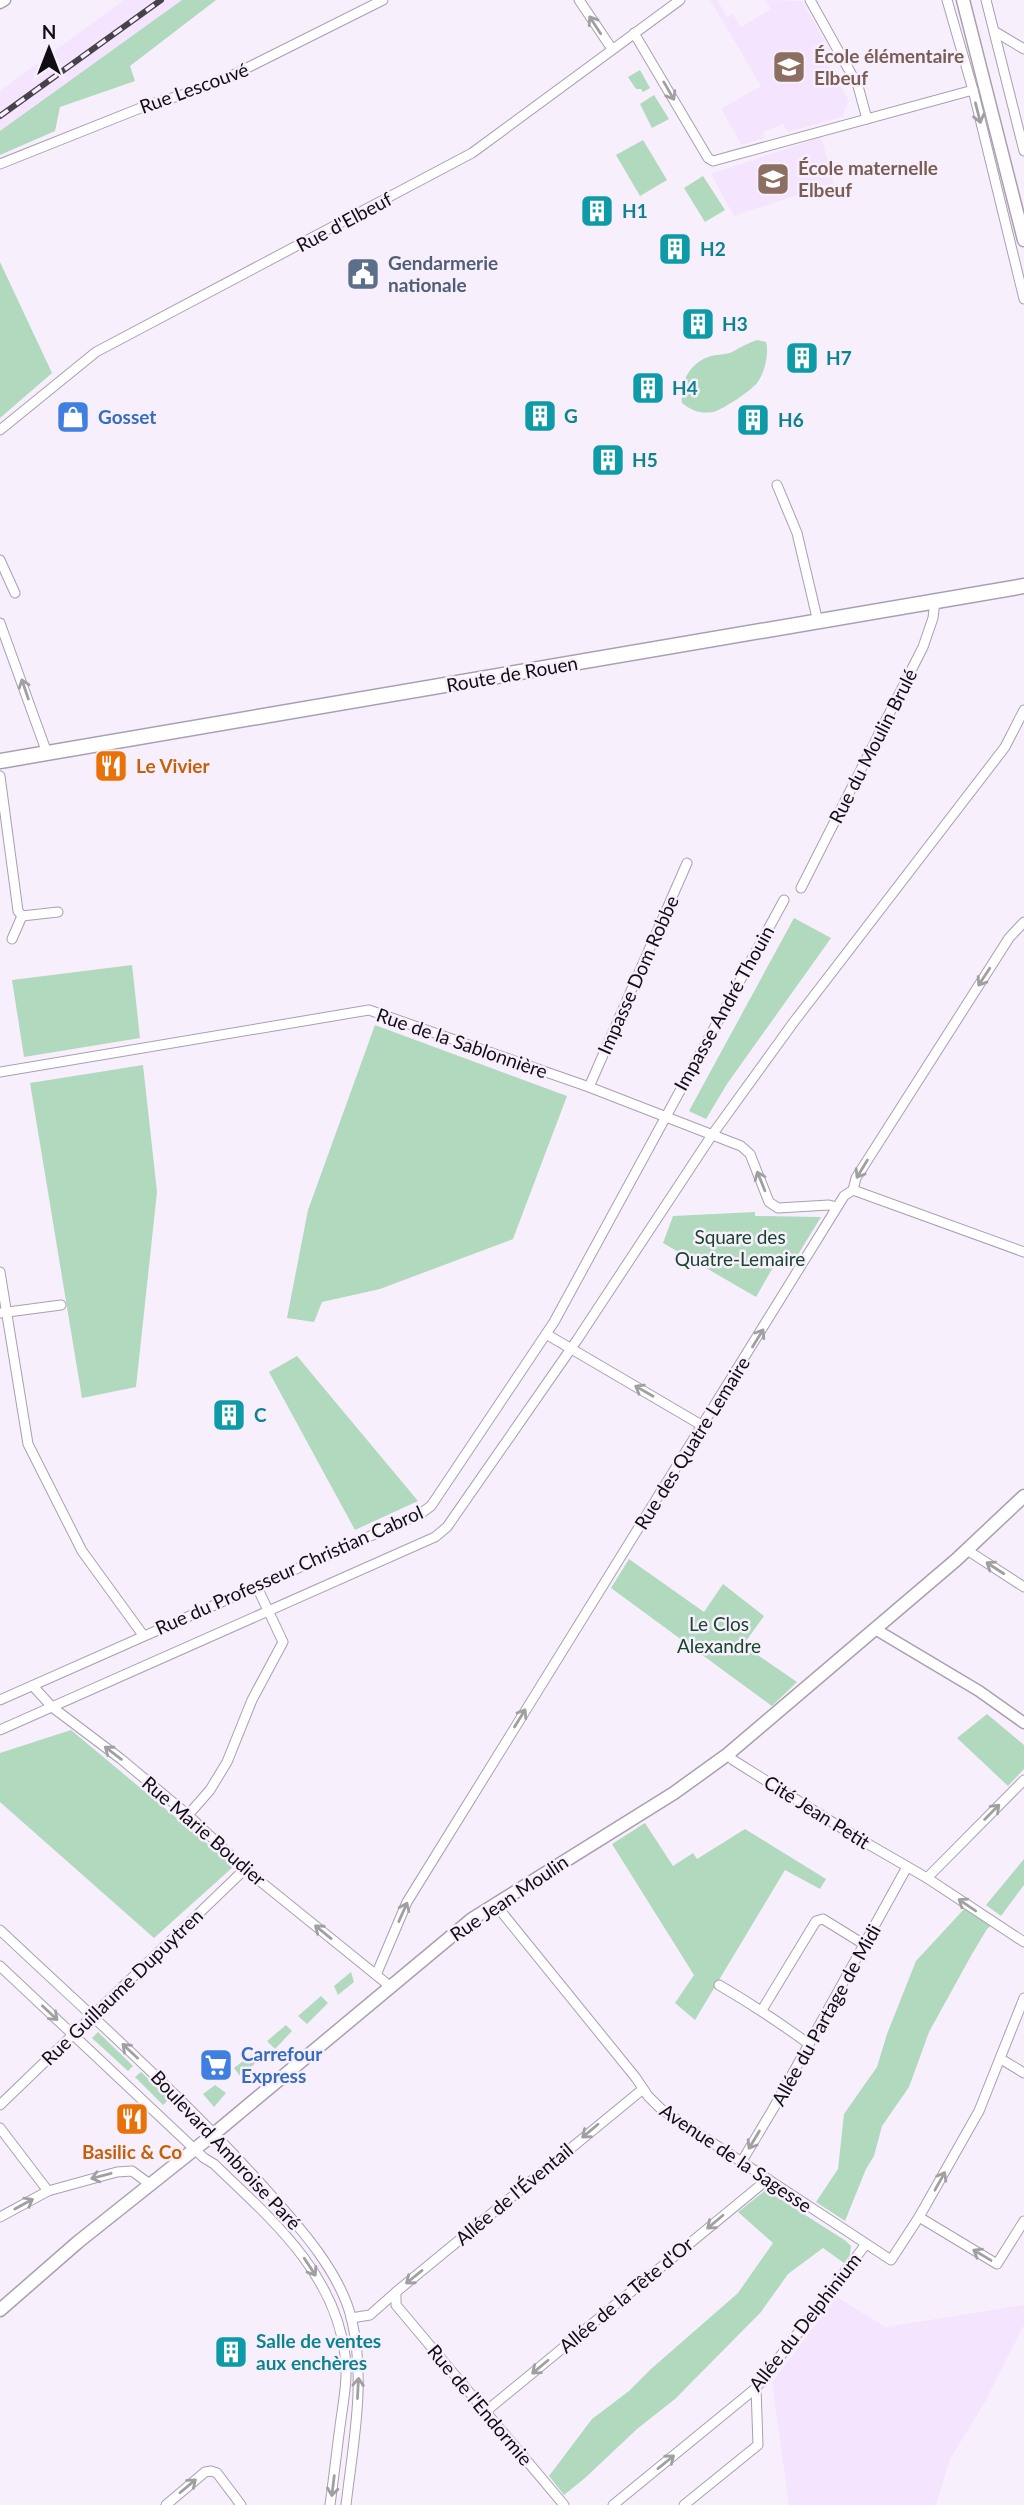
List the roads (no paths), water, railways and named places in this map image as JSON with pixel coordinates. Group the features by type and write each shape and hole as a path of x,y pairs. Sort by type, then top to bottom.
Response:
{"main road":[{"path":"963,0 1024,240"},
{"path":"971,0 1024,206"},
{"name":"Route de Rouen","path":"0,761 1024,586"},
{"name":"Rue Jean Moulin","path":"0,2310 78,2242 215,2133 447,1938 495,1904 674,1793 728,1754 967,1550 1024,1496"}],"street":[{"path":"0,3 5,0"},
{"name":"Rue Lescouvé","path":"0,163 230,76 383,0"},
{"path":"579,0 612,49"},
{"name":"Rue d'Elbeuf","path":"0,430 96,352 459,160 680,0"},
{"path":"810,0 858,86 867,119"},
{"path":"947,0 1024,299"},
{"path":"986,0 1024,147"},
{"path":"993,31 1024,50"},
{"path":"634,33 708,158 713,161 972,90"},
{"path":"777,485 797,533 818,622"},
{"path":"0,560 15,593"},
{"name":"Rue du Moulin Brulé","path":"801,888 923,647 936,601"},
{"path":"0,623 47,753"},
{"path":"0,1730 435,1537 447,1527 571,1349 712,1135 801,1013 1005,747 1024,710"},
{"path":"0,776 18,911 22,916"},
{"name":"Impasse Dom Robbe","path":"589,1087 687,863"},
{"name":"Impasse André Thouin","path":"665,1115 784,900"},
{"path":"22,916 58,912"},
{"path":"12,939 22,916"},
{"name":"Rue des Quatre Lemaire","path":"376,1975 407,1902 837,1207 844,1196 853,1190 856,1178 1009,939 1024,922"},
{"name":"Rue de la Sablonnière","path":"0,1072 369,1010 589,1087 741,1146 750,1154 769,1202 778,1208 830,1205 837,1207"},
{"name":"Rue du Professeur Christian Cabrol","path":"0,1700 420,1514 431,1506 546,1334 665,1115"},
{"path":"853,1190 1024,1252"},
{"path":"0,1272 3,1312 28,1444 82,1551 143,1635"},
{"path":"3,1312 61,1305"},
{"path":"546,1334 703,1426"},
{"path":"967,1550 1024,1587"},
{"path":"188,1815 210,1790 227,1762 252,1700 283,1642 257,1587"},
{"path":"875,1629 979,1691 1024,1723"},
{"name":"Rue Marie Boudier","path":"33,1686 52,1707 121,1759 188,1815 245,1869 391,1987"},
{"name":"Cité Jean Petit","path":"728,1754 733,1760 927,1878 1024,1942"},
{"path":"927,1878 1024,1780"},
{"name":"Allée du Partage de Midi","path":"742,2161 907,1867"},
{"name":"Rue Guillaume Dupuytren","path":"0,2105 245,1869"},
{"name":"Avenue de la Sagesse","path":"495,1904 661,2109 891,2260 919,2217"},
{"path":"762,2010 816,1922 823,1919 865,1945"},
{"name":"Boulevard Ambroise Paré","path":"0,1930 215,2133 303,2231 335,2281 351,2318 359,2357 346,2505"},
{"name":"Boulevard Ambroise Paré","path":"0,1966 289,2236 312,2268 330,2300 345,2356 346,2381 330,2505"},
{"path":"719,1985 762,2010 768,2017 810,2044"},
{"path":"1024,1998 979,2111 919,2217 998,2264 1024,2221"},
{"path":"1001,2059 1024,2073"},
{"name":"Allée de l'Éventail","path":"351,2318 370,2315 643,2089"},
{"path":"0,2128 48,2190"},
{"path":"0,2217 48,2190 117,2172 132,2171 151,2185"},
{"name":"Allée de la Tête d'Or","path":"485,2412 768,2179"},
{"name":"Allée du Delphinium","path":"613,2505 756,2388 866,2244"},
{"name":"Rue de l'Endormie","path":"396,2292 396,2305 564,2505"},
{"path":"684,2505 758,2445 756,2388"},
{"path":"166,2505 205,2472 211,2471 217,2473 241,2505"}],"railway":[{"path":"0,116 161,0"}],"place":[{"name":"École élémentaire Elbeuf","path":"789,67"},
{"name":"École maternelle Elbeuf","path":"773,179"},
{"name":"H1","path":"597,211"},
{"name":"H2","path":"675,249"},
{"name":"Gendarmerie nationale","path":"363,274"},
{"name":"H3","path":"698,324"},
{"name":"H7","path":"802,358"},
{"name":"H4","path":"648,388"},
{"name":"G","path":"540,416"},
{"name":"Gosset","path":"73,417"},
{"name":"H6","path":"753,420"},
{"name":"H5","path":"608,460"},
{"name":"Le Vivier","path":"111,766"},
{"name":"C","path":"229,1415"},
{"name":"Carrefour Express","path":"216,2065"},
{"name":"Basilic & Co","path":"132,2119"},
{"name":"Salle de ventes aux enchères","path":"231,2352"}],"park label":[{"name":"Square des Quatre-Lemaire","path":"740,1248"},
{"name":"Le Clos Alexandre","path":"719,1635"}]}
